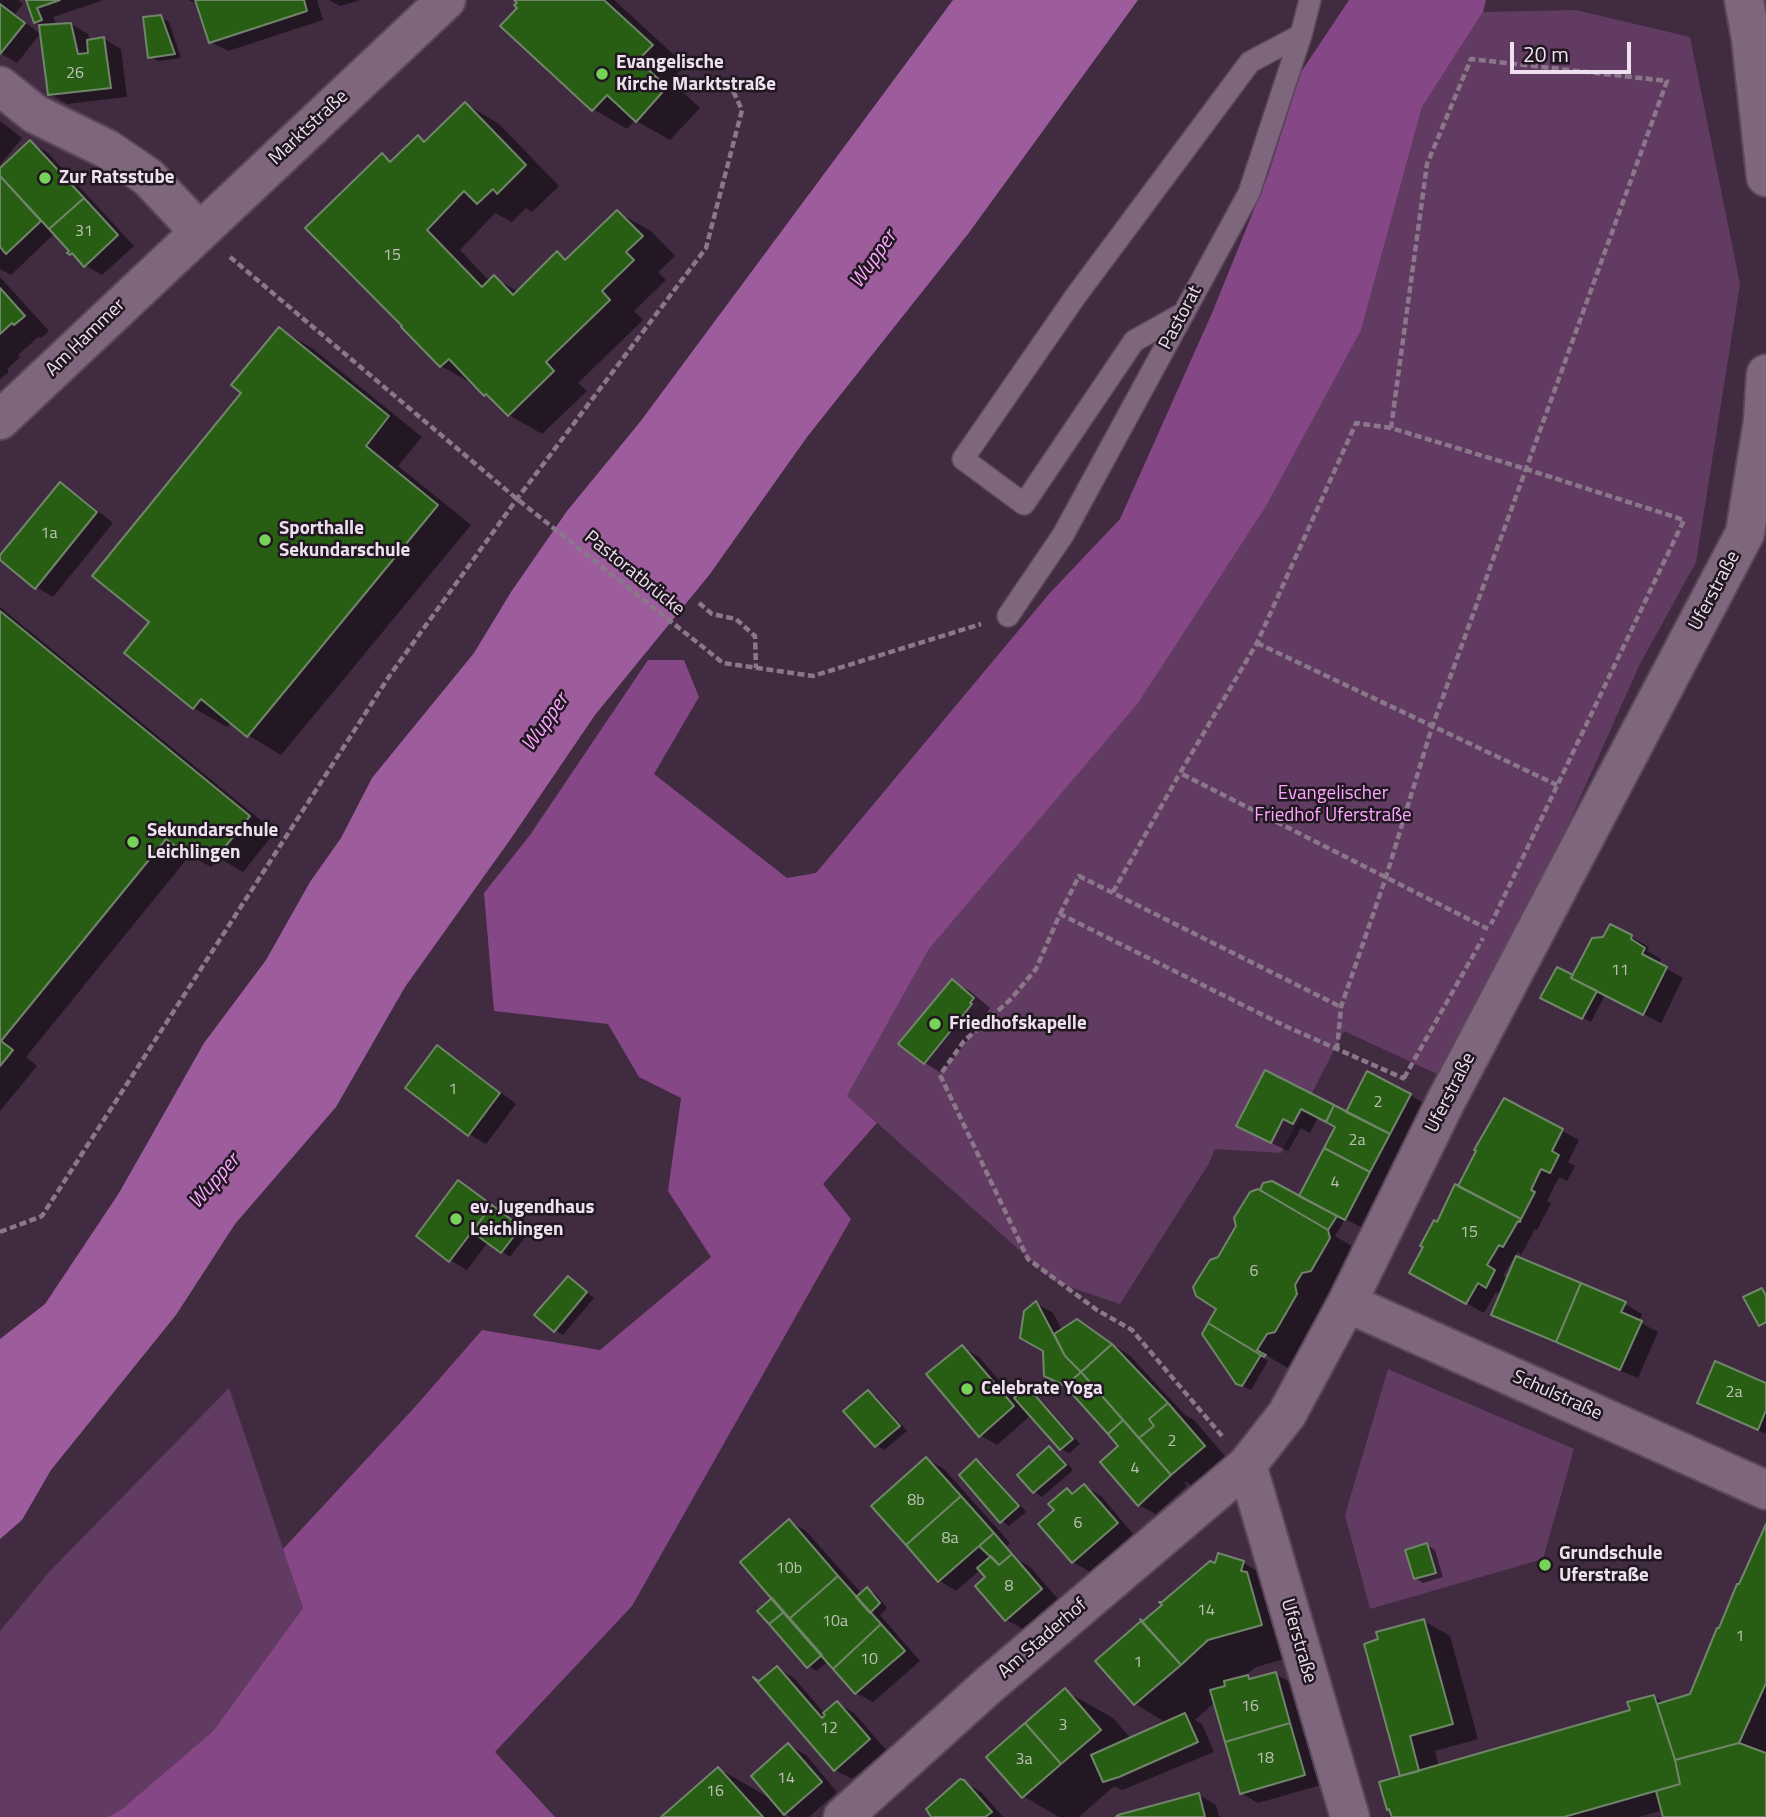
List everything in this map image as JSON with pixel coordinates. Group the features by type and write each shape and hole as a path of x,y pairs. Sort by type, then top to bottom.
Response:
{"street":[{"name":"Marktstraße","path":"185,244 446,0"},
{"path":"1744,0 1751,39 1766,177"},
{"path":"0,86 35,114 107,149 148,177 185,244"},
{"name":"Am Hammer","path":"0,420 185,244"},
{"name":"Uferstraße","path":"1350,1817 1247,1465 1287,1415 1347,1303 1446,1101 1756,538 1766,374"},
{"name":"Schulstraße","path":"1347,1303 1766,1490"},
{"name":"Am Staderhof","path":"843,1817 990,1684 1247,1465"}],"lane":[{"name":"Pastorat","path":"1008,616 1063,535 1249,193 1310,0"},
{"path":"1184,313 1134,341 1024,504 963,459 1075,297 1250,62 1301,35"}],"path":[{"path":"1337,1050 1341,1007 1386,877 1432,727 1667,81 1471,59 1427,164 1391,428"},
{"path":"0,1232 42,1216 390,675 517,499 706,248 742,110 728,80"},
{"name":"Pastoratbrücke","path":"185,244 528,507 723,663 756,668"},
{"path":"1113,892 1257,643 1356,423 1391,428 1684,520 1488,929 1404,1078"},
{"path":"699,603 712,614 736,619 755,636 756,668 813,676 1008,616"},
{"path":"1257,643 1557,785"},
{"path":"1180,773 1488,929"},
{"path":"1247,1465 1132,1330 1097,1310 1028,1259 940,1075 964,1041 1010,1000 1036,969 1079,876 1341,1007"},
{"path":"1060,914 1337,1050 1404,1078 1446,1101"}],"green space":[{"name":"Evangelischer Friedhof Uferstraße","path":"1576,10 1690,37 1740,284 1696,562 1639,666 1555,854 1437,1074 1344,1031 1281,1153 1215,1149 1208,1165 1120,1304 1055,1282 847,1096 929,949 1033,826 1361,330 1422,107 1483,12"},
{"path":"1388,1369 1574,1449 1543,1559 1370,1609 1345,1515"},
{"path":"229,1388 303,1608 213,1731 122,1809 108,1817 0,1817 0,1631 48,1573"}],"shaded area":[{"path":"1349,0 1486,0 1483,12 1422,107 1361,330 1266,506 1138,703 929,949 847,1096 877,1123 823,1184 851,1219 632,1606 495,1752 555,1817 108,1817 122,1809 213,1731 303,1608 283,1549 414,1408 482,1330 600,1350 711,1257 668,1191 681,1098 639,1077 608,1024 494,1011 484,893 530,835 648,660 684,660 699,697 654,774 787,878 816,873 1049,594 1120,519 1212,313 1268,175 1301,72"}],"water":[{"name":"Wupper","path":"953,0 1138,0 968,234 807,437 710,574 595,715 405,987 336,1107 235,1224 176,1315 51,1470 22,1520 0,1539 0,1339 45,1304 119,1193 204,1043 266,960 310,882 341,838 372,778 474,653 511,592 567,511 640,422"}],"building":[{"path":"26,0 60,0 37,8 42,20 34,23"},
{"path":"195,0 304,0 307,11 209,43"},
{"name":"Evangelische Kirche Marktstraße","path":"514,0 604,0 653,45 638,60 667,87 636,122 607,95 592,111 500,26 517,8"},
{"path":"0,4 25,23 0,54"},
{"path":"161,15 175,54 148,58 143,17"},
{"path":"71,23 78,54 88,53 87,40 104,37 111,88 48,95 39,25"},
{"path":"465,102 526,165 497,194 493,189 477,204 464,191 427,230 482,287 494,275 513,295 557,251 565,260 617,210 643,236 626,252 634,260 602,291 610,300 546,362 554,371 508,416 486,394 484,396 449,359 440,367 305,228 382,153 390,162 418,135 424,142"},
{"path":"30,140 84,198 49,229 0,176 0,168"},
{"path":"0,176 41,221 6,254 0,247"},
{"path":"84,198 118,235 84,267 72,253 67,253 69,251 49,229"},
{"path":"0,288 25,316 0,334"},
{"name":"Sporthalle Sekundarschule","path":"279,327 389,416 366,446 438,505 247,737 201,699 193,709 124,653 149,622 92,576 241,393 231,385"},
{"path":"60,482 97,512 35,589 0,560 0,555"},
{"name":"Sekundarschule Leichlingen","path":"0,611 250,816 216,858 195,842 185,853 166,839 1,1041 13,1050 0,1066"},
{"path":"1610,924 1632,935 1631,939 1645,948 1642,954 1667,967 1643,1015 1571,978 1592,938 1603,937"},
{"path":"1557,967 1573,975 1571,978 1597,991 1582,1019 1540,998"},
{"name":"Friedhofskapelle","path":"952,979 974,998 924,1064 898,1044"},
{"path":"437,1045 500,1093 468,1136 405,1088"},
{"path":"1265,1070 1334,1105 1326,1122 1301,1109 1293,1124 1283,1119 1271,1143 1236,1126"},
{"path":"1367,1071 1411,1094 1390,1134 1346,1112"},
{"path":"1504,1098 1563,1129 1552,1151 1559,1155 1550,1173 1541,1169 1531,1190 1535,1192 1521,1219 1458,1186 1476,1151 1474,1150"},
{"path":"1334,1105 1390,1134 1370,1172 1324,1148 1335,1127 1326,1122"},
{"path":"1324,1148 1370,1172 1345,1220 1299,1196"},
{"name":"ev. Jugendhaus Leichlingen","path":"458,1180 492,1205 449,1262 416,1236"},
{"path":"1272,1181 1337,1216 1328,1230 1260,1190 1263,1183"},
{"path":"1455,1184 1521,1219 1503,1247 1499,1245 1487,1265 1495,1270 1486,1288 1478,1283 1466,1304 1409,1273 1423,1247 1420,1246 1434,1220 1437,1222"},
{"path":"1258,1189 1328,1230 1330,1238 1311,1271 1302,1273 1295,1285 1297,1294 1275,1332 1267,1334 1257,1350 1266,1355 1264,1357 1208,1323 1216,1309 1196,1296 1193,1287 1210,1260 1218,1257 1236,1226 1234,1218 1250,1192"},
{"path":"492,1205 521,1227 501,1253 472,1232"},
{"path":"1516,1256 1581,1283 1556,1342 1491,1315"},
{"path":"568,1276 587,1292 554,1332 534,1315"},
{"path":"1581,1283 1626,1302 1621,1312 1642,1321 1620,1370 1556,1342"},
{"path":"1762,1288 1766,1296 1766,1322 1759,1326 1743,1297"},
{"path":"1036,1301 1065,1356 1081,1372 1065,1386 1044,1376 1043,1351 1020,1338 1024,1311"},
{"path":"1077,1319 1112,1344 1081,1372 1065,1356 1054,1334"},
{"path":"1208,1323 1261,1355 1242,1386 1236,1384 1202,1334"},
{"path":"1112,1344 1168,1403 1149,1419 1154,1426 1139,1438 1081,1372"},
{"path":"962,1345 1014,1406 979,1437 926,1374"},
{"path":"1715,1361 1766,1383 1766,1410 1758,1430 1697,1403"},
{"path":"1081,1372 1123,1420 1108,1434 1065,1386"},
{"path":"1027,1386 1073,1439 1060,1450 1014,1398"},
{"path":"868,1390 900,1426 875,1447 843,1411"},
{"path":"1168,1403 1205,1446 1171,1475 1139,1438 1154,1426 1149,1419"},
{"path":"1123,1420 1171,1475 1138,1506 1100,1462 1118,1446 1108,1434"},
{"path":"1049,1446 1066,1465 1033,1493 1017,1475"},
{"path":"926,1457 961,1496 906,1545 871,1506"},
{"path":"976,1459 1019,1506 1000,1523 959,1475"},
{"path":"1084,1484 1118,1523 1072,1563 1038,1524 1054,1510 1048,1504 1067,1488 1072,1494"},
{"path":"961,1496 994,1533 938,1582 906,1545"},
{"path":"789,1519 838,1576 789,1619 740,1562"},
{"path":"1766,1524 1766,1683 1739,1743 1675,1760 1657,1704 1690,1694 1717,1628"},
{"path":"994,1533 1012,1554 999,1565 979,1546"},
{"path":"1427,1543 1436,1573 1414,1579 1405,1550"},
{"path":"1218,1553 1244,1561 1241,1571 1247,1572 1262,1625 1208,1640 1181,1665 1140,1619 1143,1621 1162,1605 1159,1602 1210,1561 1215,1563"},
{"path":"1012,1554 1042,1589 1005,1621 975,1586 985,1577 977,1568 991,1556 999,1565"},
{"path":"838,1576 881,1624 833,1669 789,1619"},
{"path":"867,1587 880,1603 870,1613 856,1597"},
{"path":"772,1598 784,1612 769,1624 757,1611"},
{"path":"784,1612 822,1655 807,1668 769,1624"},
{"path":"1424,1619 1453,1724 1410,1736 1419,1771 1400,1776 1364,1644 1378,1639 1376,1632"},
{"path":"1141,1621 1181,1665 1134,1705 1095,1661"},
{"path":"881,1624 905,1651 855,1694 833,1669"},
{"path":"777,1666 822,1718 825,1715 823,1713 837,1701 870,1739 834,1771 753,1677 759,1681"},
{"path":"1276,1672 1290,1723 1225,1742 1210,1690 1225,1686 1224,1681 1248,1675 1249,1679"},
{"path":"1065,1688 1101,1730 1061,1764 1025,1723"},
{"path":"1654,1695 1680,1784 1564,1817 1392,1817 1389,1809 1387,1810 1379,1782 1630,1710 1627,1702"},
{"path":"1185,1713 1198,1742 1103,1782 1091,1755"},
{"path":"1025,1723 1061,1764 1022,1798 986,1757"},
{"path":"1290,1723 1305,1775 1240,1794 1225,1742"},
{"path":"788,1743 822,1782 784,1815 751,1776"},
{"path":"1739,1743 1766,1753 1766,1817 1663,1817 1656,1791 1680,1784 1675,1760"},
{"path":"718,1767 763,1817 661,1817"},
{"path":"960,1779 964,1780 992,1812 985,1817 931,1817 926,1809"},
{"path":"1199,1793 1205,1817 1116,1817 1118,1815"}],"place":[{"name":"Evangelische Kirche Marktstraße","path":"602,74"},
{"name":"Zur Ratsstube","path":"45,178"},
{"name":"Sporthalle Sekundarschule","path":"265,540"},
{"name":"Sekundarschule Leichlingen","path":"133,842"},
{"name":"Friedhofskapelle","path":"935,1024"},
{"name":"ev. Jugendhaus Leichlingen","path":"456,1219"},
{"name":"Celebrate Yoga","path":"967,1389"},
{"name":"Grundschule Uferstraße","path":"1545,1565"}]}
